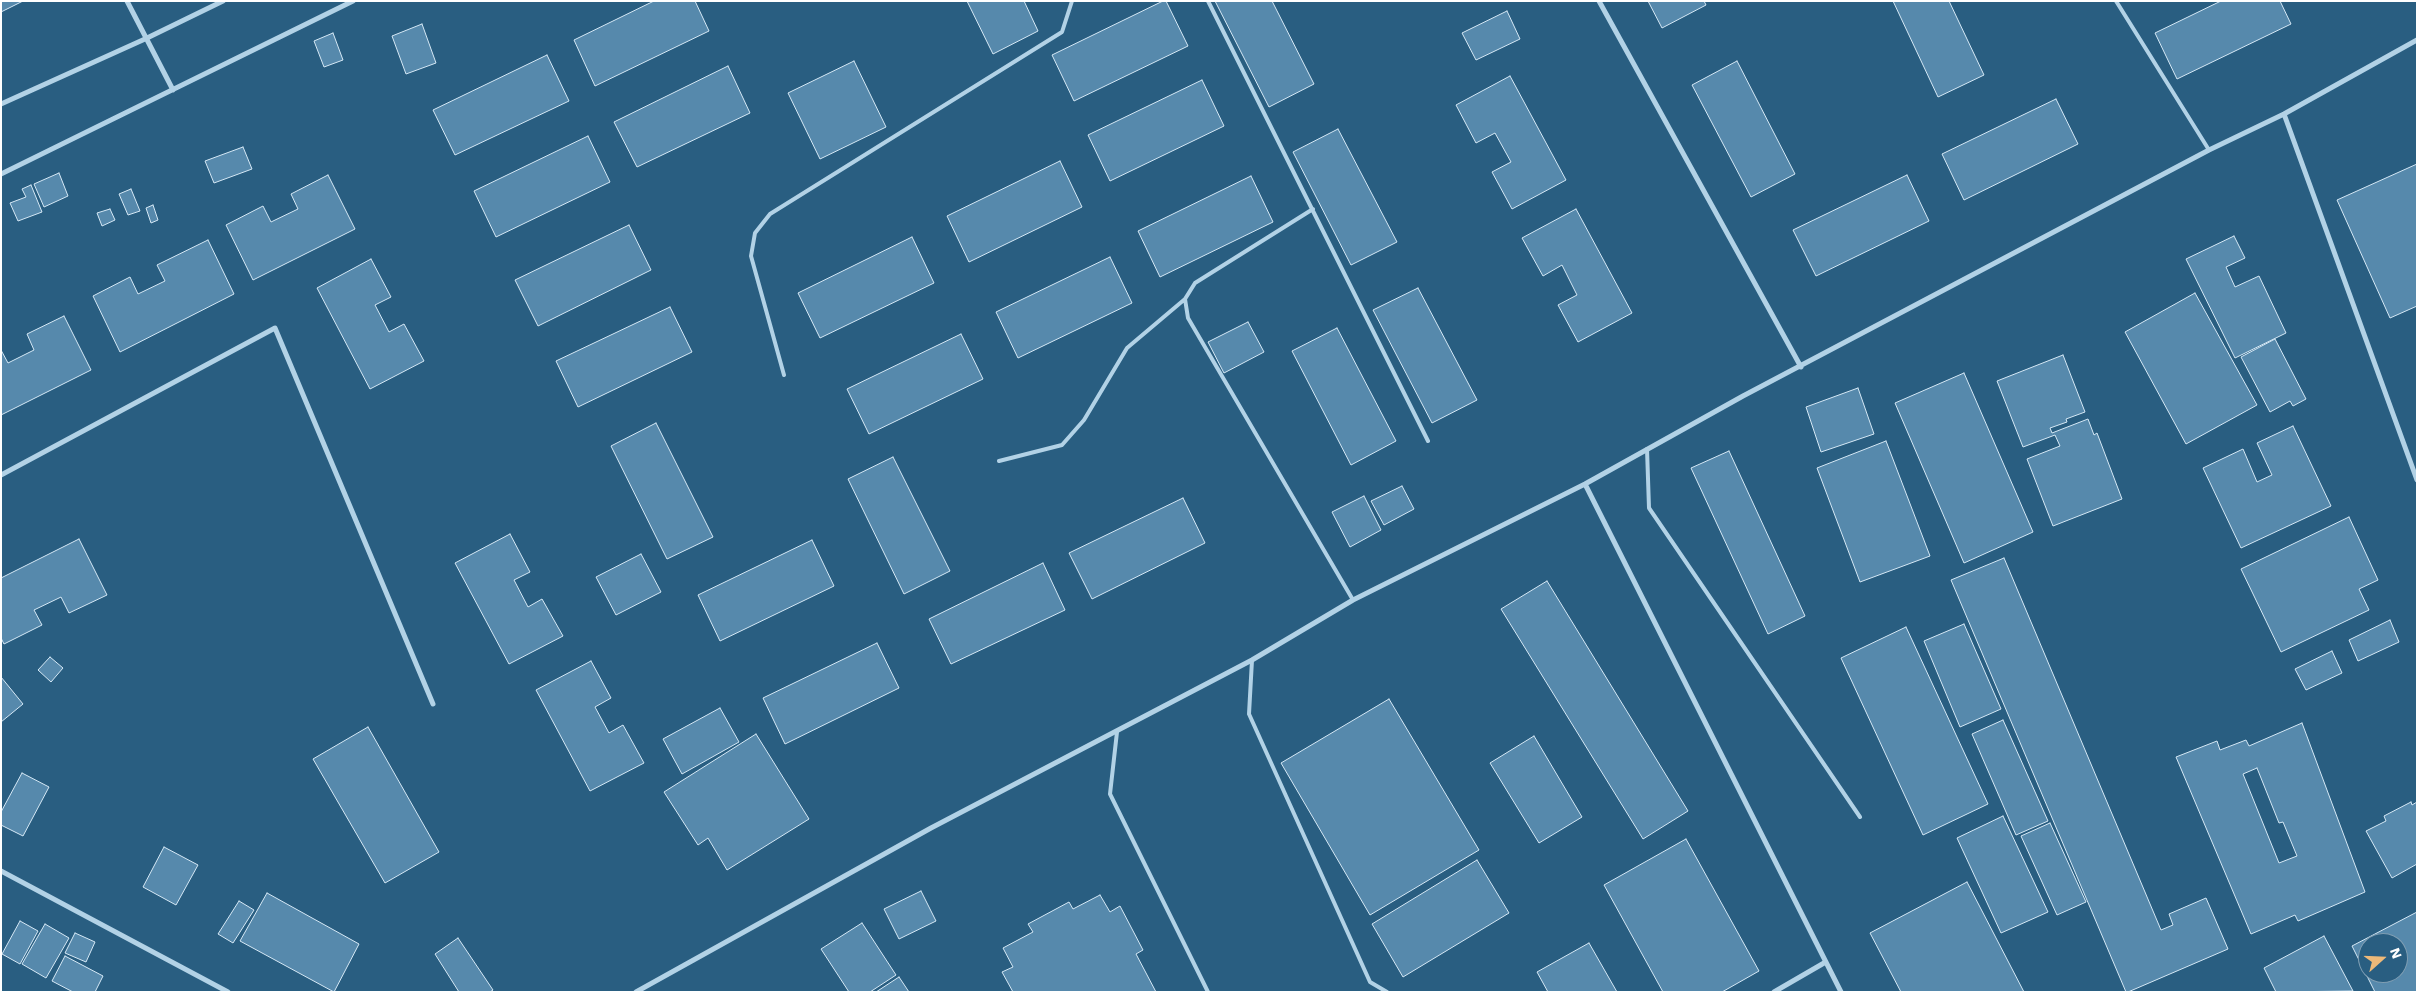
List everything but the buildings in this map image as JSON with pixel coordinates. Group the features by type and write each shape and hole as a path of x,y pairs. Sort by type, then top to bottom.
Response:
{"street":[{"path":"127,1 173,90"},
{"path":"1,104 145,39 222,1"},
{"path":"1,174 353,1"},
{"path":"1599,1 1801,367"},
{"path":"636,992 931,828 1252,660 1353,600 1585,484 1647,449 2208,150 2284,114 2417,40"},
{"path":"2284,114 2417,480"},
{"path":"1,476 275,328 433,704"},
{"path":"1585,484 1824,963 1841,992"},
{"path":"1,871 228,992"},
{"path":"1774,992 1824,963"}],"lane":[{"path":"784,376 751,256 755,233 770,214 1062,32 1072,1"},
{"path":"1208,1 1428,441"},
{"path":"2116,1 2208,150"},
{"path":"999,461 1062,445 1084,420 1127,348 1185,299 1195,283 1313,208"},
{"path":"1185,299 1188,318 1353,600"},
{"path":"1647,449 1650,508 1860,817"},
{"path":"1252,660 1250,714 1370,982 1387,992"},
{"path":"1117,732 1110,794 1208,992"}]}
